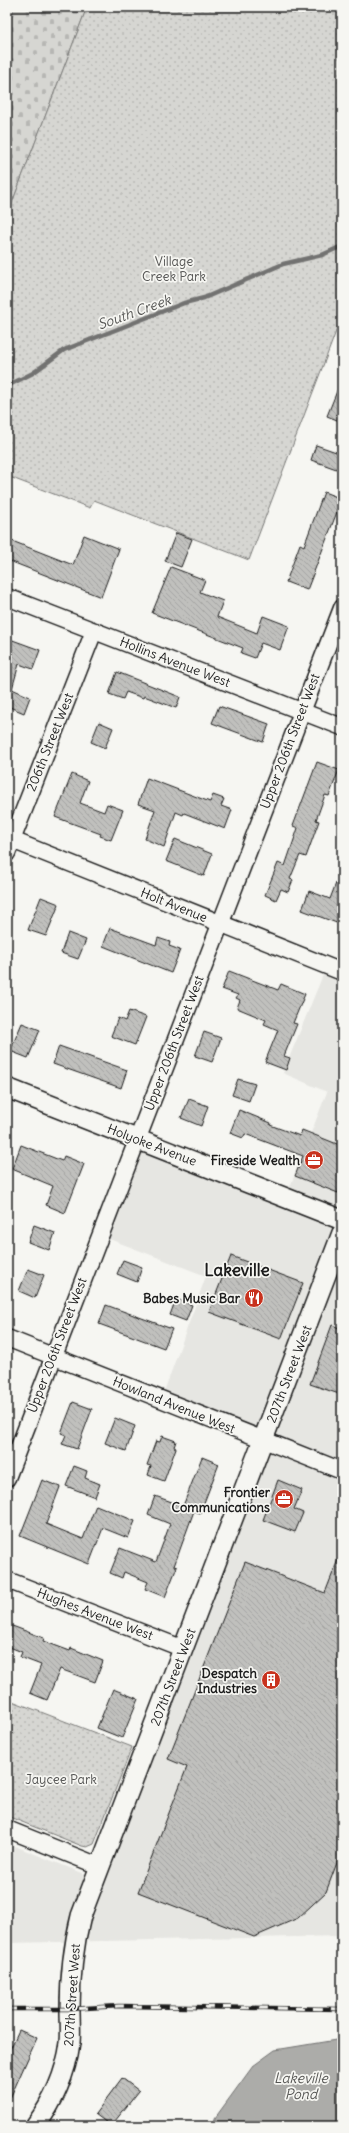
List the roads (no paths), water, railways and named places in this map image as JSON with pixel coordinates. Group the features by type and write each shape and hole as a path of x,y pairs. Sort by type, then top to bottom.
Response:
{"street":[{"name":"Hollins Avenue West","path":"7,597 342,727"},
{"name":"Upper 206th Street West","path":"7,1478 342,608"},
{"name":"206th Street West","path":"8,844 94,631"},
{"name":"Holt Avenue","path":"8,844 220,923 342,972"},
{"name":"Holyoke Avenue","path":"7,1088 342,1220"},
{"name":"207th Street West","path":"34,2126 48,2108 64,2070 70,2042 70,2009 74,1947 81,1916 264,1441 342,1233"},
{"name":"Howland Avenue West","path":"7,1338 342,1471"},
{"name":"Hughes Avenue West","path":"7,1580 184,1649"},
{"path":"7,1829 99,1866"}],"water":[{"name":"Lakeville Pond","path":"342,2039 342,2126 214,2126 215,2118 253,2066 275,2050"}],"waterway":[{"name":"South Creek","path":"7,386 33,373 64,350 184,303 204,298 283,264 322,255 342,246"}],"railway":[{"path":"7,2009 70,2009 119,2006 342,2009"}],"place":[{"name":"Fireside Wealth","path":"314,1160"},
{"name":"Babes Music Bar","path":"254,1298"},
{"name":"Frontier Communications","path":"284,1499"},
{"name":"Despatch Industries","path":"271,1680"}],"district":[{"name":"Lakeville","path":"237,1270"}],"park label":[{"name":"Village Creek Park","path":"174,268"},
{"name":"Jaycee Park","path":"61,1779"}]}
